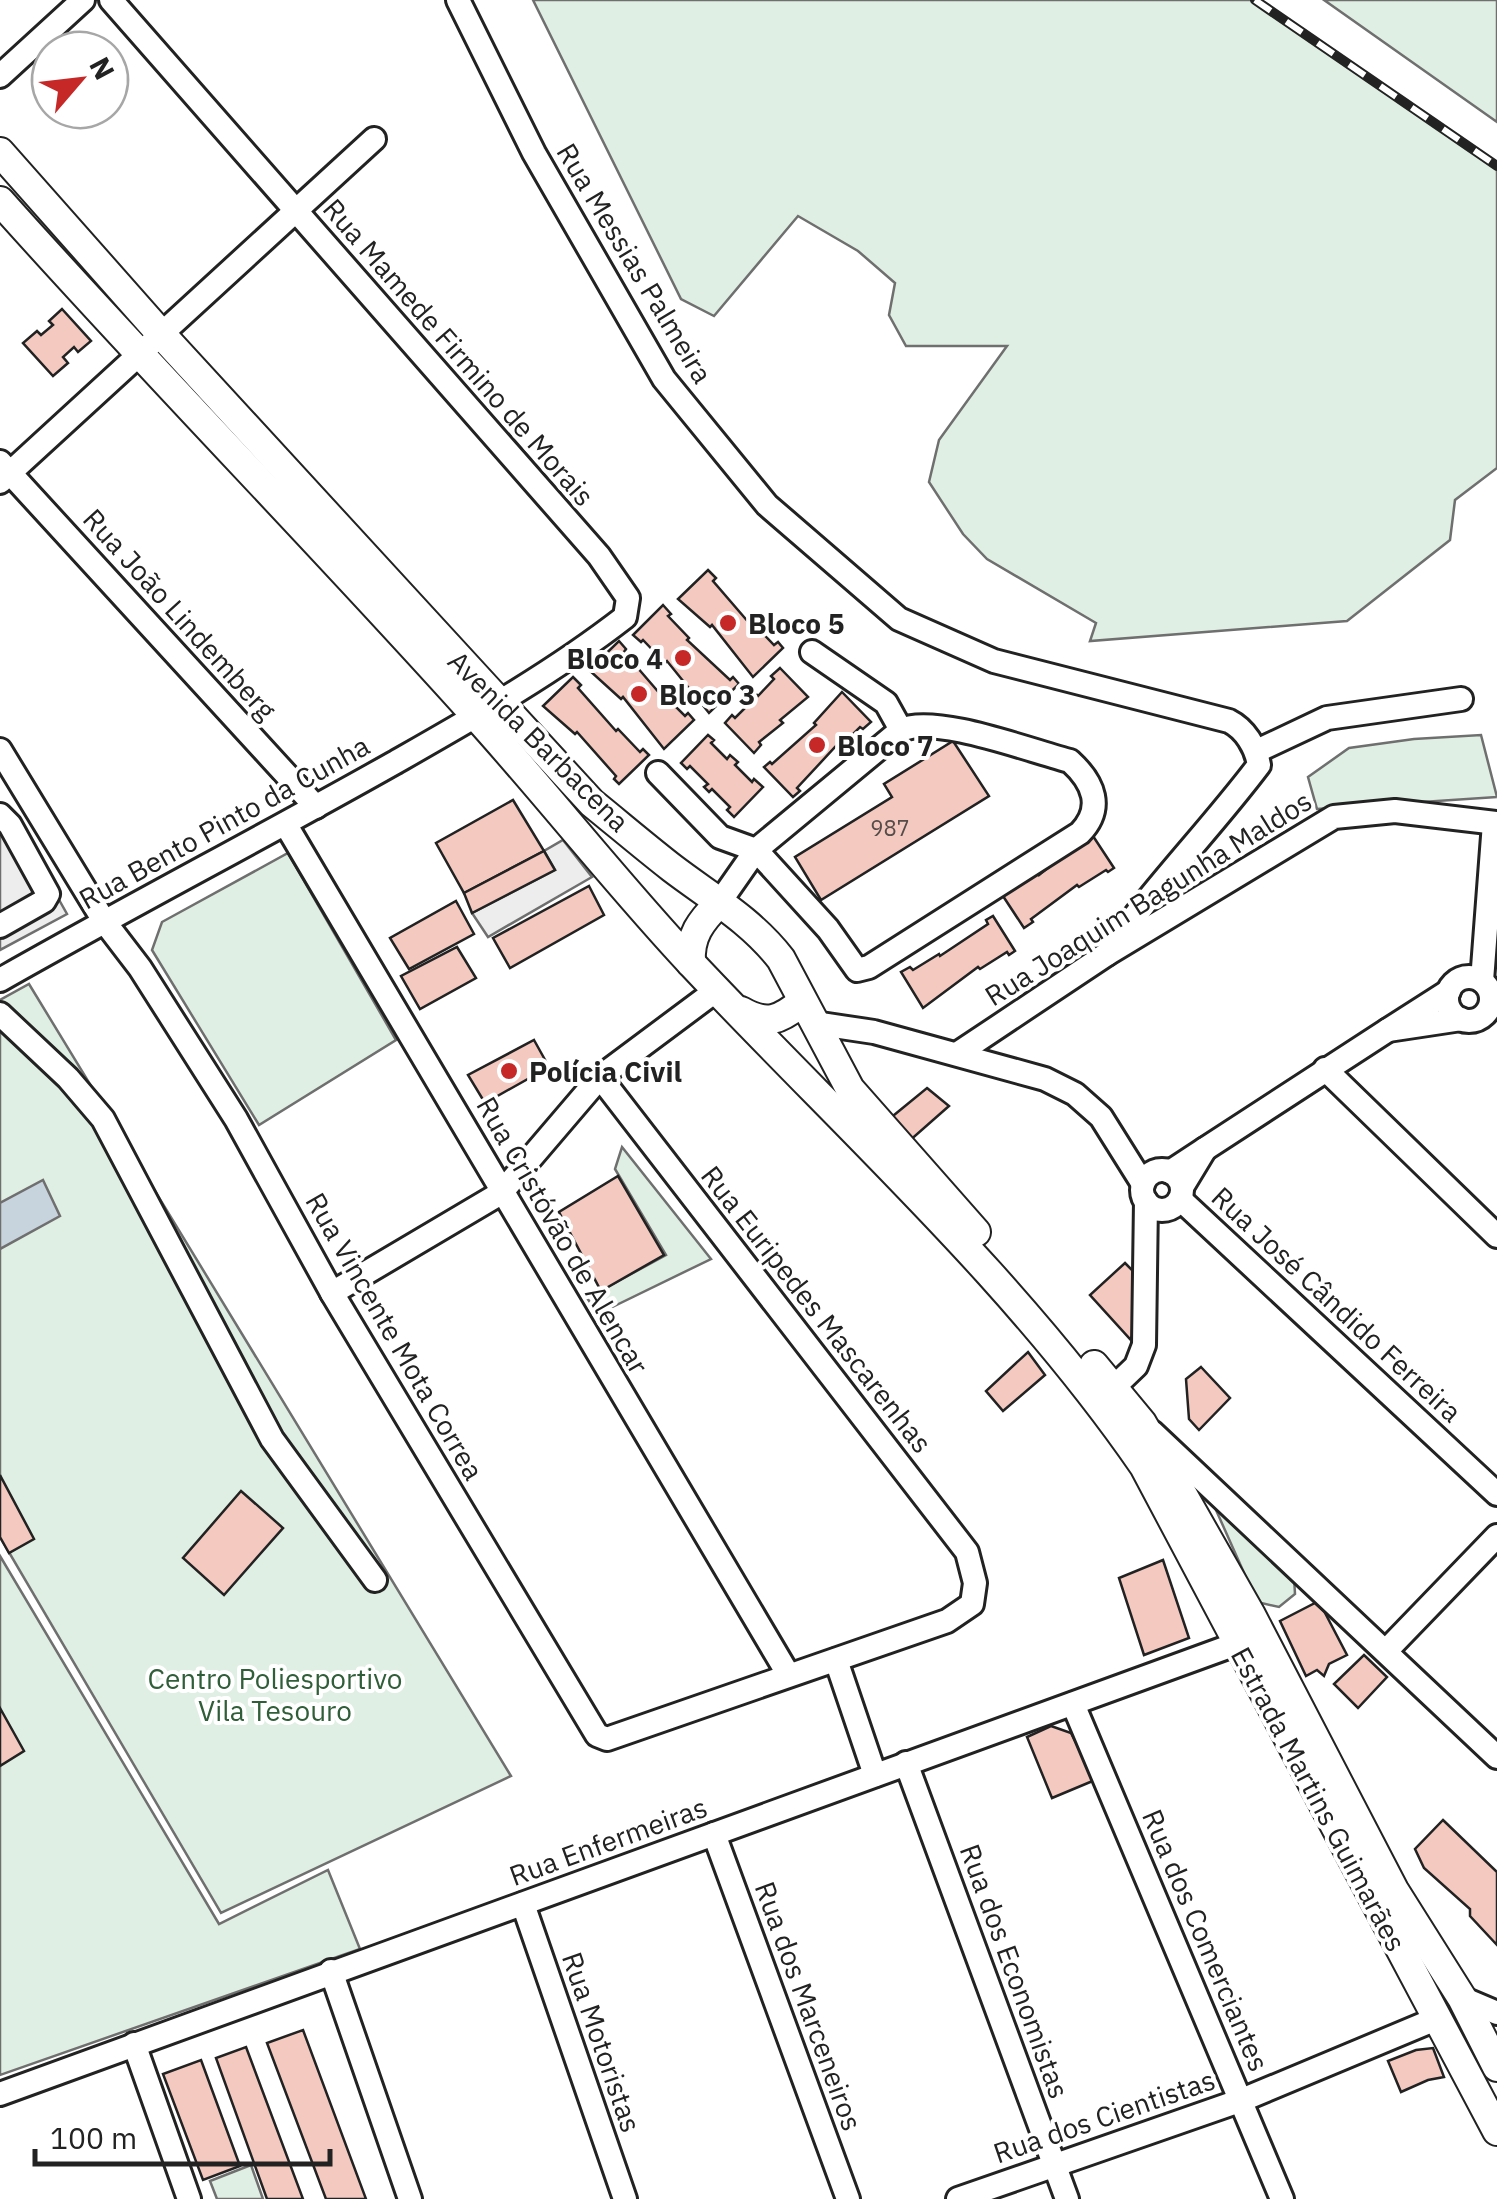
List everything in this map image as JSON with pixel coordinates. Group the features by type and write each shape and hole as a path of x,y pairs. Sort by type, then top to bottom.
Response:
{"main road":[{"name":"Avenida Barbacena","path":"0,152 488,710 691,963 958,1240 1094,1393 1144,1466"},
{"name":"Avenida Barbacena","path":"0,201 138,355 488,710 592,803 768,942 781,959 850,1088 1142,1423"},
{"path":"691,963 690,948 696,930 719,902"},
{"path":"726,998 754,1018 778,1020 808,1012"},
{"name":"Estrada Martins Guimarães","path":"1142,1423 1251,1615 1394,1890 1462,1998 1497,2067"},
{"name":"Estrada Martins Guimarães","path":"1144,1466 1436,2019 1484,2083 1497,2131"},
{"path":"1436,2019 1450,2003 1462,1998"}],"street":[{"path":"0,76 84,0"},
{"name":"Rua Mamede Firmino de Morais","path":"111,0 599,556 628,598 625,617 591,644 488,710"},
{"name":"Rua Messias Palmeira","path":"458,0 534,152 664,378 767,504 899,619 994,661 1229,721 1238,726 1256,752"},
{"path":"4,472 374,140"},
{"name":"Rua João Lindemberg","path":"4,472 316,808"},
{"path":"812,652 886,703 900,730"},
{"path":"1107,954 1134,915 1211,828 1259,765 1256,752 1327,718 1461,699"},
{"name":"Rua Bento Pinto da Cunha","path":"0,980 488,710"},
{"path":"658,773 720,837 756,850 828,929 858,970 1080,833 1093,820 1096,805 1080,771 1070,762 950,728 912,724 756,850 719,902"},
{"name":"Rua Vincente Mota Correa","path":"0,750 104,921 140,968 236,1120 332,1293 598,1735 607,1739 788,1674"},
{"name":"Rua Joaquim Bagunha Maldos","path":"957,1054 1107,954 1334,817 1396,811 1495,823"},
{"path":"0,815 10,825 48,894 44,901 0,926"},
{"path":"1485,1006 1495,823"},
{"name":"Rua Cristóvão de Alencar","path":"286,825 788,1674"},
{"path":"808,1012 1045,1079 1075,1094 1101,1117 1155,1208 1166,1209 1177,1186 1205,1149 1463,978 1485,1006"},
{"path":"1448,991 1448,1004 1485,1006"},
{"path":"332,1293 502,1193 600,1077 726,998"},
{"path":"1388,1030 1485,1006"},
{"path":"0,1014 68,1078 103,1119 272,1438 375,1580"},
{"path":"1325,1069 1497,1236"},
{"name":"Rua Euripedes Mascarenhas","path":"600,1077 966,1552 975,1582 972,1604 947,1620 836,1660"},
{"path":"1113,1388 1136,1366 1144,1346 1145,1193 1152,1172 1177,1186"},
{"name":"Rua José Cândido Ferreira","path":"1177,1186 1497,1494"},
{"path":"1142,1423 1497,1757"},
{"path":"1386,1651 1497,1536"},
{"name":"Rua Enfermeiras","path":"0,2094 1236,1644"},
{"path":"788,1674 836,1660 875,1775"},
{"name":"Rua dos Comerciantes","path":"1073,1704 1282,2199"},
{"name":"Rua dos Economistas","path":"906,1763 1067,2199"},
{"name":"Rua dos Marceneiros","path":"714,1834 848,2199"},
{"name":"Rua Motoristas","path":"522,1904 625,2199"},
{"path":"331,1972 410,2199"},
{"path":"1462,1998 1497,2013"},
{"name":"Rua dos Cientistas","path":"958,2199 1242,2100 1436,2019"},
{"path":"134,2044 189,2199"}],"green space":[{"path":"533,0 1254,0 1497,167 1497,468 1455,500 1450,540 1347,621 1090,641 1096,623 987,559 963,534 929,482 939,440 1007,346 906,346 889,315 895,283 858,251 798,216 714,316 681,299"},
{"path":"1324,0 1497,0 1497,122"},
{"path":"1481,735 1497,797 1317,809 1308,777 1349,748"},
{"path":"288,853 396,1040 259,1125 152,950 162,922"},
{"name":"Centro Poliesportivo Vila Tesouro","path":"29,984 511,1776 221,1913 0,1537 0,1000"},
{"path":"622,1147 711,1259 598,1314 587,1298 666,1255 615,1169"},
{"path":"1208,1492 1294,1577 1295,1594 1279,1607 1257,1602"},
{"path":"0,1556 219,1924 328,1870 360,1949 0,2075"},
{"path":"251,2165 263,2199 217,2199 210,2181"}],"shaded area":[{"path":"0,832 20,862 58,898 67,914 0,950"},
{"path":"563,840 592,877 488,937 472,913 555,870 544,851"},
{"path":"43,1180 60,1216 0,1249 0,1203"}],"building":[{"path":"62,309 91,341 78,352 74,347 63,357 68,363 53,376 23,343 37,331 41,335 53,325 49,321"},
{"name":"Bloco 5","path":"708,570 750,624 783,648 753,677 712,625 678,599"},
{"name":"Bloco 4","path":"663,605 687,640 739,684 709,713 667,661 633,635"},
{"name":"Bloco 3","path":"619,641 661,695 694,720 664,749 623,697 589,670"},
{"path":"780,668 808,697 780,720 783,723 759,742 761,745 754,753 725,723 752,701 755,693 758,696"},
{"path":"573,677 616,731 649,755 619,784 577,732 543,706"},
{"name":"Bloco 7","path":"842,692 871,722 863,729 860,727 839,748 836,746 793,797 764,767 816,725"},
{"path":"708,735 727,759 730,755 752,782 754,779 763,787 734,817 727,810 730,807 712,789 709,792 704,787 708,784 690,766 687,769 681,763"},
{"path":"953,741 989,796 821,900 795,857 892,797 884,784"},
{"path":"513,800 544,851 464,893 436,843"},
{"path":"1091,833 1114,868 1077,885 1024,928 1001,893 1039,875"},
{"path":"544,851 555,870 472,913 464,893"},
{"path":"589,886 604,915 510,968 493,938"},
{"path":"456,901 474,934 409,969 390,938"},
{"path":"993,916 1015,951 978,967 923,1008 901,972 940,956 988,924 986,920"},
{"path":"457,947 476,978 420,1009 401,976"},
{"name":"Polícia Civil","path":"534,1040 549,1067 485,1103 468,1075"},
{"path":"927,1088 949,1106 907,1143 888,1120"},
{"path":"618,1176 664,1255 601,1291 559,1212"},
{"path":"1125,1263 1133,1271 1135,1333 1130,1339 1090,1295"},
{"path":"1028,1352 1045,1375 1003,1411 986,1391"},
{"path":"1201,1367 1230,1398 1199,1430 1189,1419 1186,1379"},
{"path":"0,1475 34,1539 9,1553 0,1537"},
{"path":"241,1491 283,1528 224,1595 183,1558"},
{"path":"1163,1560 1189,1638 1144,1655 1119,1578"},
{"path":"1315,1603 1324,1611 1347,1655 1329,1664 1324,1676 1317,1670 1306,1676 1280,1621"},
{"path":"1364,1655 1387,1677 1358,1708 1334,1684"},
{"path":"0,1708 24,1751 0,1766"},
{"path":"1051,1726 1071,1733 1095,1780 1052,1798 1027,1737"},
{"path":"1443,1820 1497,1872 1497,1945 1470,1916 1470,1909 1424,1868 1415,1849"},
{"path":"303,2030 366,2199 326,2199 267,2043"},
{"path":"246,2047 303,2199 267,2199 216,2058"},
{"path":"1433,2048 1444,2077 1401,2092 1388,2061"},
{"path":"201,2060 240,2166 203,2180 163,2074"}],"railway":[{"path":"1255,0 1497,166"}],"place":[{"name":"Bloco 5","path":"728,623"},
{"name":"Bloco 4","path":"683,658"},
{"name":"Bloco 3","path":"639,694"},
{"name":"Bloco 7","path":"817,745"},
{"name":"Polícia Civil","path":"509,1071"}]}
